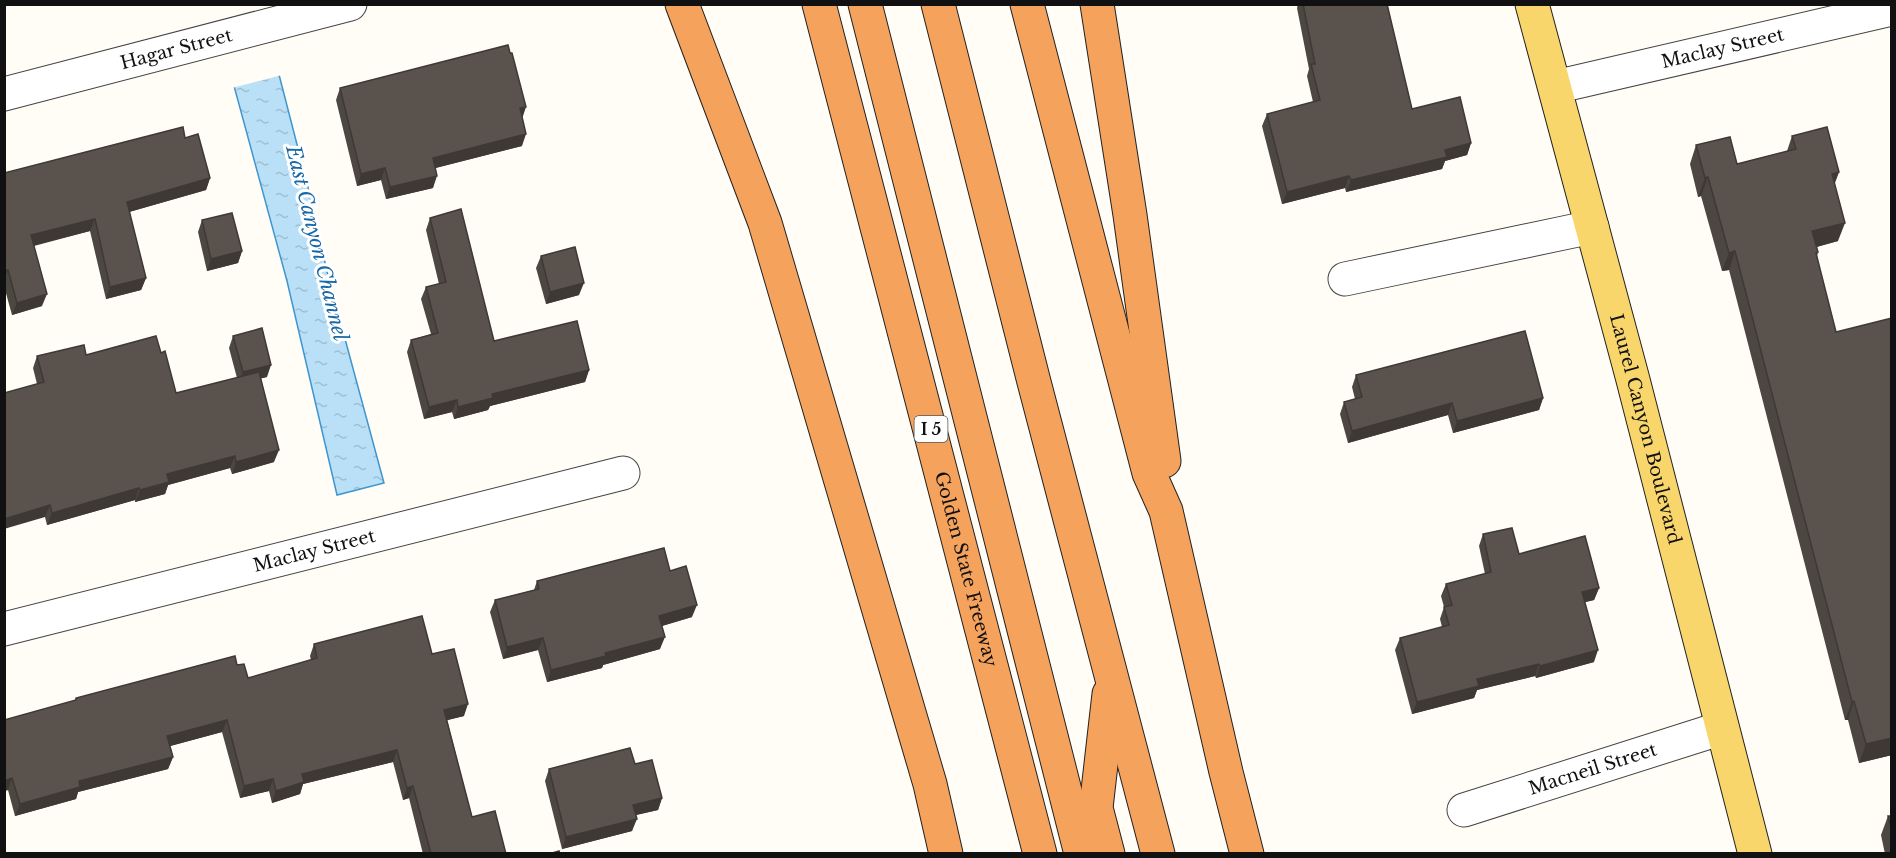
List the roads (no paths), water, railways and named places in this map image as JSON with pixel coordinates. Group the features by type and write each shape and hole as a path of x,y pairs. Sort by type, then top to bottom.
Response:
{"highway":[{"path":"682,4 765,223 930,784 946,854"},
{"name":"Golden State Freeway","path":"819,4 1040,854"},
{"path":"865,4 1081,854"},
{"path":"938,4 1158,854"},
{"path":"1027,4 1149,473 1166,511 1247,854"},
{"path":"1097,4 1130,215 1166,471 1166,511"},
{"path":"1108,854 1096,808 1111,675"}],"main road":[{"name":"Laurel Canyon Boulevard","path":"1532,4 1755,854"}],"street":[{"name":"Hagar Street","path":"4,94 350,4"},
{"name":"Maclay Street","path":"1555,87 1892,9"},
{"path":"1345,279 1592,227"},
{"name":"Maclay Street","path":"4,629 623,473"},
{"name":"Macneil Street","path":"1464,810 1722,728"}],"water":[{"name":"East Canyon Channel","path":"212,5 261,5 307,183 328,276 384,483 337,495 287,281"}]}
